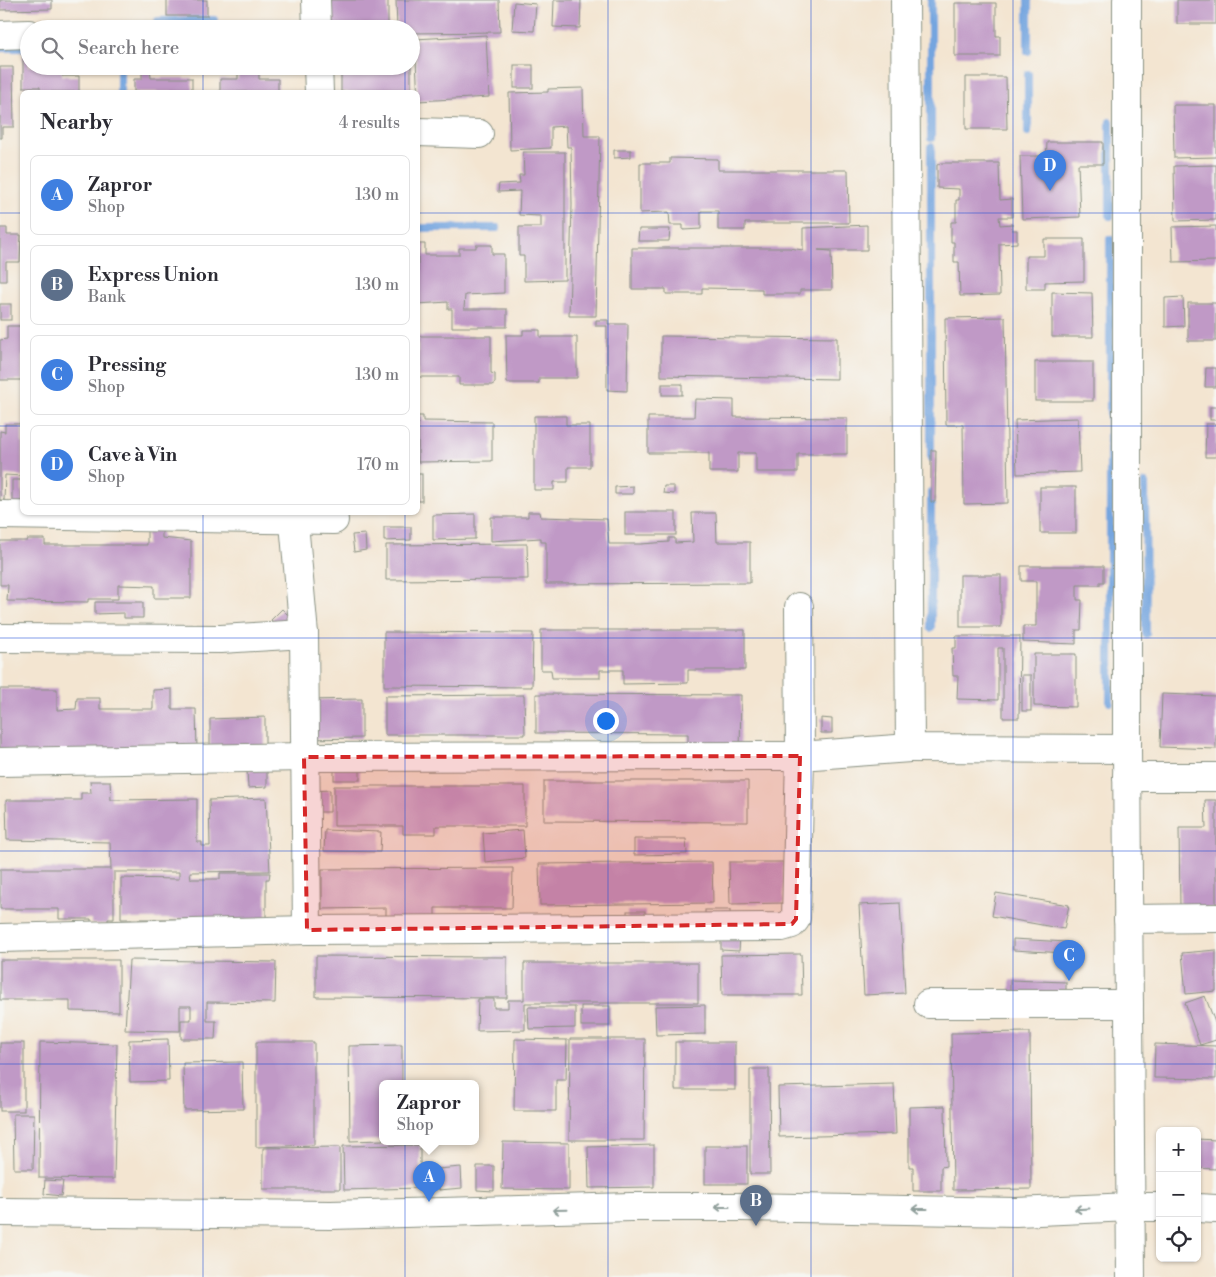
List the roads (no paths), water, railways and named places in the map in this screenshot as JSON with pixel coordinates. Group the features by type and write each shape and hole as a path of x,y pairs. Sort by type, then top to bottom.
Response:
{"street":[{"path":"316,0 317,20"},
{"path":"905,0 910,748"},
{"path":"1127,0 1127,777 1131,1277"},
{"path":"0,35 20,34"},
{"path":"318,75 319,90"},
{"path":"420,132 479,134"},
{"path":"0,515 293,516 334,520"},
{"path":"293,516 304,634 307,930"},
{"path":"0,938 307,930 782,927 792,924 796,919 800,756 799,607"},
{"path":"0,638 221,639 304,634"},
{"path":"0,762 304,757 800,756 910,748 1127,750"},
{"path":"1127,777 1216,777"},
{"path":"1128,919 1216,918"},
{"path":"928,1004 1129,1004"},
{"path":"0,1212 331,1214 631,1207 740,1207 1016,1212 1131,1207 1156,1208"},
{"path":"1201,1208 1216,1209"}],"waterway":[{"path":"931,0 931,138"},
{"path":"1028,0 1028,51"},
{"path":"1,48 20,48"},
{"path":"1028,74 1028,132"},
{"path":"120,75 120,90"},
{"path":"1110,122 1110,216"},
{"path":"931,147 931,458"},
{"path":"420,228 497,228"},
{"path":"1110,239 1110,702"},
{"path":"1145,483 1146,634"},
{"path":"931,492 931,628"}],"place":[{"name":"Cave à Vin","path":"1050,191"},
{"name":"Pressing","path":"1069,981"},
{"name":"Zapror","path":"429,1202"},
{"name":"Express Union","path":"756,1226"}]}
